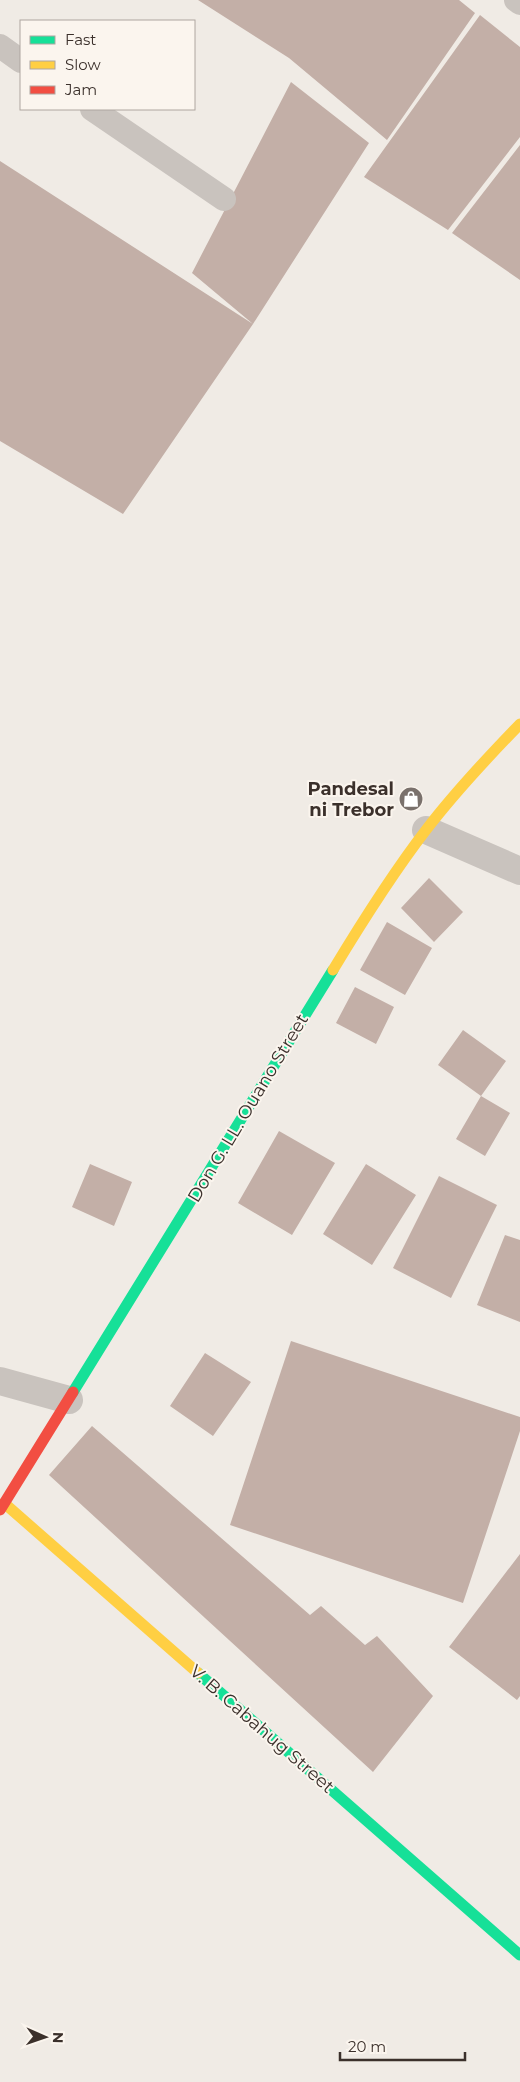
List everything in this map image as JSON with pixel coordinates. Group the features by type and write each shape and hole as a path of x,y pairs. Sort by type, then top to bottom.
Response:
{"street":[{"name":"Don G. LL. Ouano Street","path":"2,1507 108,1338 371,908 426,830 472,774 520,724"},
{"path":"426,830 520,871"},
{"path":"0,1381 69,1400"},
{"name":"V. B. Cabahug Street","path":"2,1507 520,1955"}],"lane":[{"path":"516,0 520,3"},
{"path":"0,46 20,60"},
{"path":"93,110 224,199"}],"building":[{"path":"198,0 459,0 475,13 387,140 289,58"},
{"path":"480,15 520,47 520,137 448,230 364,177"},
{"path":"291,82 369,143 253,324 192,273"},
{"path":"520,145 520,280 452,233"},
{"path":"0,161 253,324 123,514 0,441"},
{"path":"429,878 463,912 434,942 401,908"},
{"path":"387,922 432,948 405,995 360,970"},
{"path":"355,987 394,1007 376,1044 336,1023"},
{"path":"463,1030 506,1061 481,1096 438,1065"},
{"path":"481,1096 510,1113 485,1156 456,1139"},
{"path":"279,1131 335,1163 292,1235 238,1203"},
{"path":"90,1164 132,1182 114,1226 72,1207"},
{"path":"366,1164 416,1195 372,1265 323,1234"},
{"path":"439,1176 497,1205 451,1298 393,1268"},
{"path":"505,1235 520,1240 520,1322 477,1305"},
{"path":"291,1341 520,1417 520,1431 463,1603 230,1525"},
{"path":"205,1353 251,1382 213,1436 170,1406"},
{"path":"92,1426 310,1615 321,1606 365,1645 377,1636 433,1696 373,1772 49,1475"},
{"path":"520,1554 520,1696 517,1700 449,1647"}],"traffic: fast":[{"path":"73,1392 333,970"},
{"path":"198,1673 520,1955"}],"traffic: slow":[{"path":"333,970 401,864 426,830 448,802 520,724"},
{"path":"4,1503 198,1673"}],"traffic: jam":[{"path":"0,1510 73,1392"}],"place":[{"name":"Pandesal ni Trebor","path":"411,799"}]}
